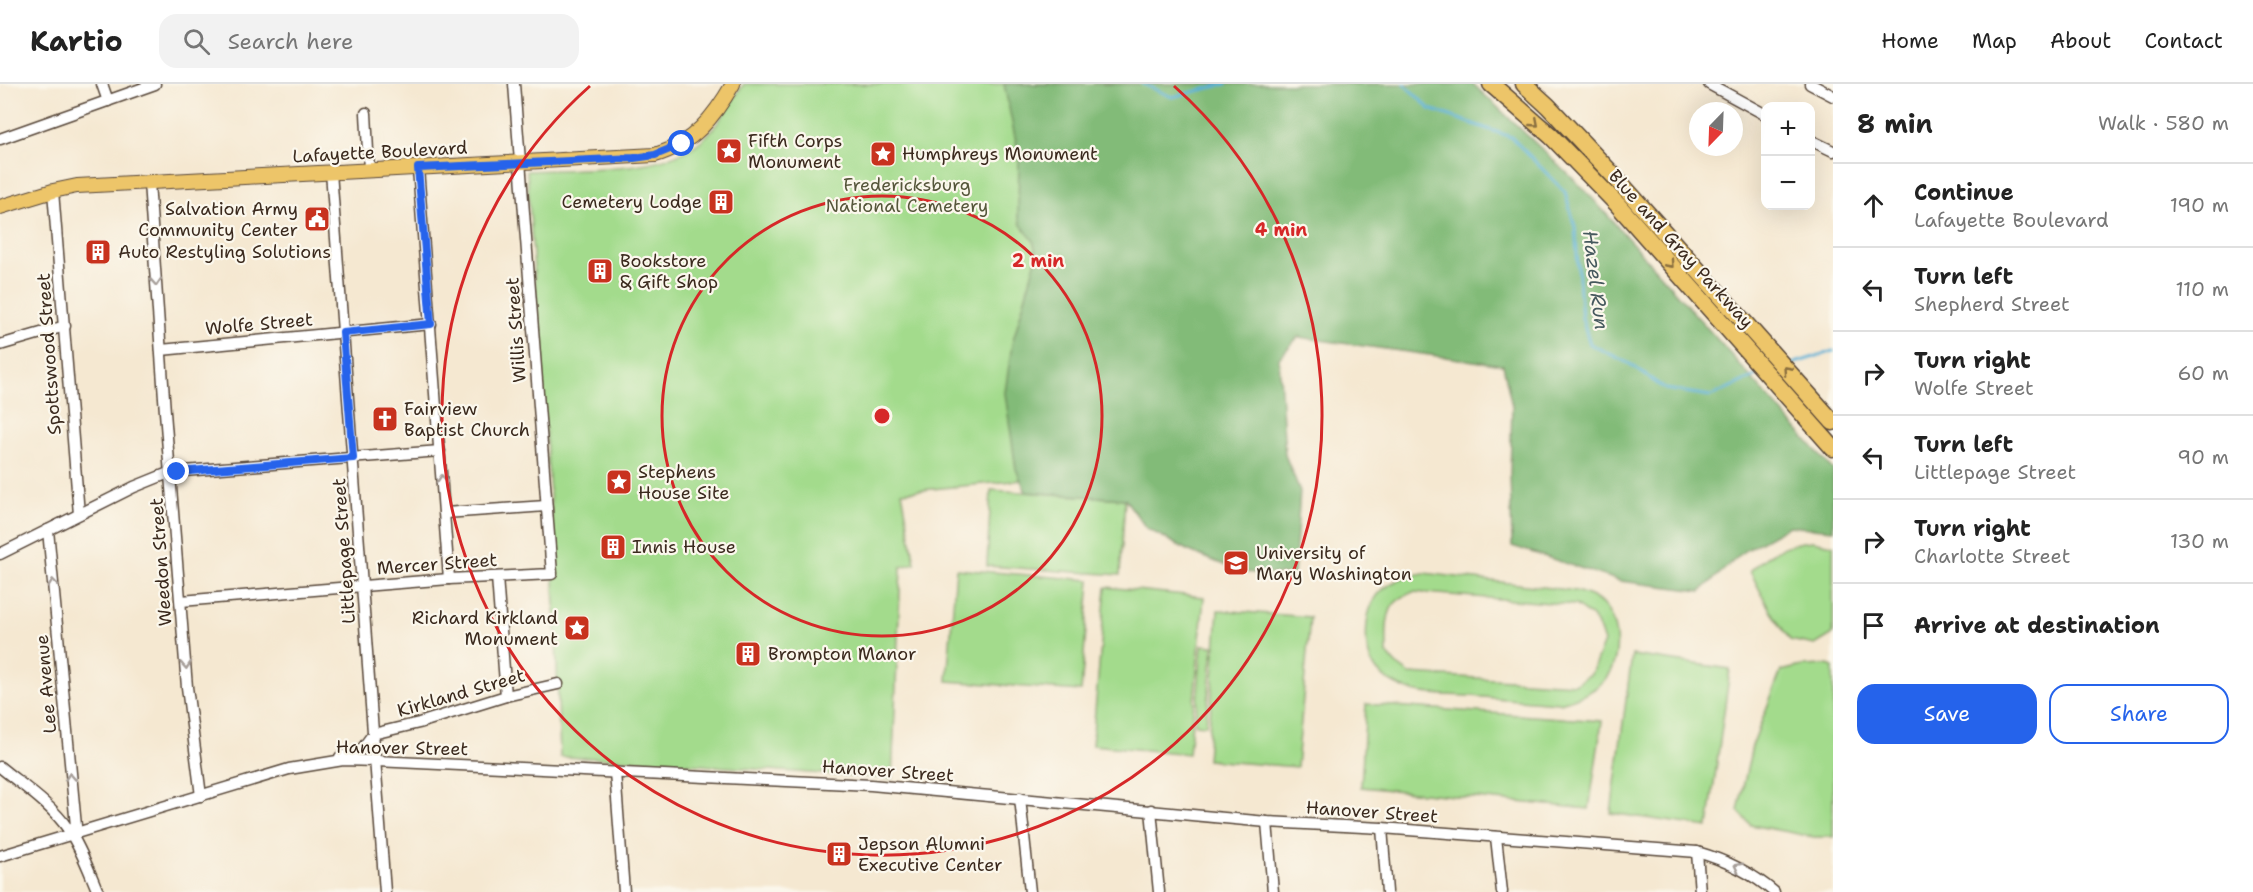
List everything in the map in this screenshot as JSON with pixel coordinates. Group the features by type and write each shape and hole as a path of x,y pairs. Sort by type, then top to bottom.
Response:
{"highway":[{"name":"Blue and Gray Parkway","path":"1491,84 1551,136 1617,204 1833,448"},
{"name":"Blue and Gray Parkway","path":"1524,84 1615,177 1833,422"}],"main road":[{"name":"Lafayette Boulevard","path":"0,207 52,190 77,186 634,158 667,152 703,129 733,84"}],"street":[{"path":"102,84 108,101"},
{"path":"0,139 155,84"},
{"name":"Willis Street","path":"514,84 552,574"},
{"path":"1709,84 1761,112"},
{"path":"1810,84 1833,96"},
{"path":"366,112 369,170"},
{"path":"1815,142 1833,151"},
{"path":"418,168 449,579"},
{"name":"Littlepage Street","path":"331,172 385,892"},
{"name":"Weedon Street","path":"149,182 160,350 188,687 201,796"},
{"name":"Spottswood Street","path":"52,190 79,514"},
{"name":"Wolfe Street","path":"160,350 431,324"},
{"path":"0,345 65,326"},
{"path":"0,554 134,487 171,472 440,451"},
{"path":"445,513 546,506"},
{"name":"Lee Avenue","path":"48,530 76,826 72,835"},
{"name":"Mercer Street","path":"181,601 363,585 552,574"},
{"path":"497,577 506,696"},
{"name":"Kirkland Street","path":"373,734 419,723 506,696 558,684"},
{"path":"326,763 362,749 373,734"},
{"name":"Hanover Street","path":"0,856 289,769 343,760 376,760 857,784 1267,822 1382,828 1696,852 1732,864 1764,883 1774,892"},
{"path":"0,766 56,814 72,835 98,892"},
{"path":"615,772 624,892"},
{"path":"1020,798 1030,892"},
{"path":"1151,810 1160,892"},
{"path":"1267,822 1273,892"},
{"path":"1382,828 1388,892"},
{"path":"1496,837 1502,892"},
{"path":"1696,852 1700,892"}],"green space":[{"name":"Fredericksburg National Cemetery","path":"744,84 1226,84 1267,322 1033,479 902,492 915,563 901,567 892,779 618,759 560,757 552,521 527,171 594,169 643,164 685,151 702,140 714,127"},
{"path":"1004,84 1473,84 1585,190 1833,470 1833,530 1789,526 1744,551 1701,591 1620,581 1512,546 1510,473 1512,406 1503,365 1298,337 1279,358 1285,455 1300,491 1294,575 1241,572 1187,550 1146,528 1125,499 1026,492 1016,469 1005,393 1012,344 1037,256 1033,240 1021,225 1018,215 1019,156"},
{"path":"991,490 1125,499 1120,575 987,566"},
{"path":"1813,541 1833,545 1833,634 1815,645 1790,640 1771,612 1750,571 1779,549"},
{"path":"956,569 1090,580 1081,691 947,681"},
{"path":"1424,573 1576,591 1590,596 1602,604 1613,623 1616,634 1616,656 1613,666 1604,681 1593,690 1560,703 1428,694 1397,685 1382,676 1371,662 1366,639 1368,616 1373,601 1384,588 1416,574","holes":["1413,592 1575,605 1592,617 1604,642 1591,674 1575,684 1410,674 1387,654 1387,626 1392,607"]},
{"path":"1106,587 1204,597 1189,754 1092,745"},
{"path":"1218,610 1310,617 1297,767 1207,760"},
{"path":"1202,645 1213,646 1206,725 1195,724"},
{"path":"1632,655 1730,669 1708,827 1611,813"},
{"path":"1827,665 1833,667 1833,837 1814,837 1751,825 1738,811 1752,746 1781,671 1802,666"},
{"path":"1366,704 1602,721 1589,809 1361,787"}],"waterway":[{"name":"Hazel Run","path":"1143,84 1172,97 1226,84"},
{"name":"Hazel Run","path":"1404,84 1430,109 1511,137 1565,192 1575,227 1582,318 1590,344 1630,364 1665,389 1711,396 1759,374"},
{"name":"Hazel Run","path":"1789,365 1833,351"}],"place":[{"name":"Fifth Corps Monument","path":"729,151"},
{"name":"Humphreys Monument","path":"883,154"},
{"name":"Cemetery Lodge","path":"721,202"},
{"name":"Salvation Army Community Center","path":"317,219"},
{"name":"Auto Restyling Solutions","path":"98,252"},
{"name":"Bookstore & Gift Shop","path":"600,271"},
{"name":"Fairview Baptist Church","path":"385,419"},
{"name":"Stephens House Site","path":"619,482"},
{"name":"Innis House","path":"613,547"},
{"name":"University of Mary Washington","path":"1236,563"},
{"name":"Richard Kirkland Monument","path":"577,628"},
{"name":"Brompton Manor","path":"748,654"},
{"name":"Jepson Alumni Executive Center","path":"839,854"}],"route":[{"path":"177,472 353,458 343,333 431,324 418,168 634,158 667,152 682,144"}]}
